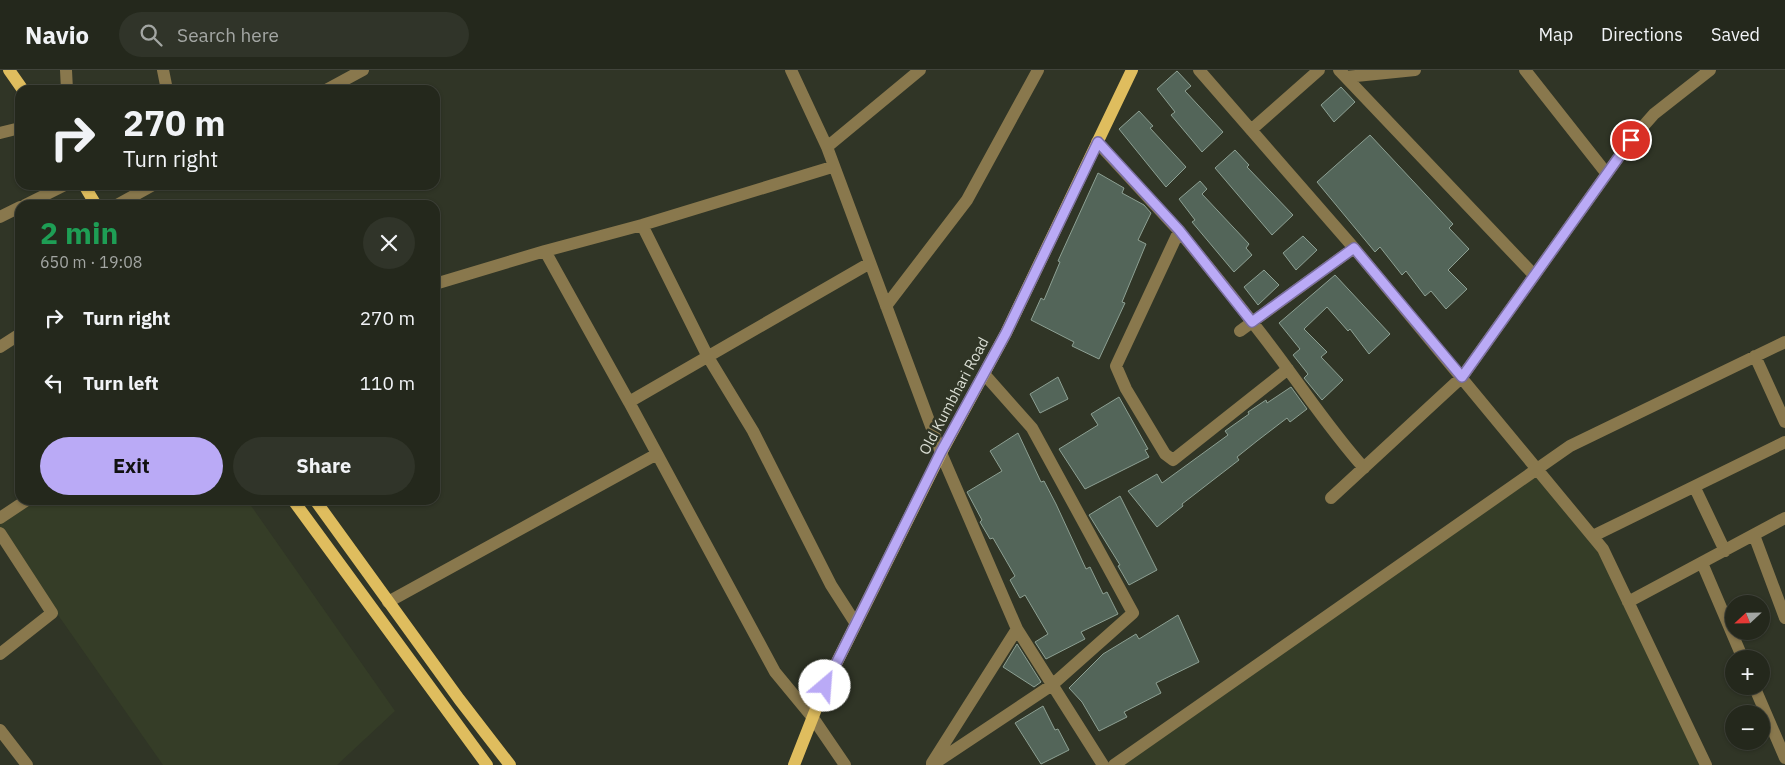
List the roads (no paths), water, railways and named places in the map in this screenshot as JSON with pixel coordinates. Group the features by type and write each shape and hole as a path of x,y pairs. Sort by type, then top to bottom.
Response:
{"main road":[{"path":"9,70 20,85"},
{"name":"Old Kumbhari Road","path":"794,765 825,686 941,452 985,375 1132,70"},
{"path":"297,505 483,763"},
{"path":"319,505 388,602 510,765"}],"street":[{"path":"66,70 67,85"},
{"path":"163,70 166,85"},
{"path":"335,85 363,70"},
{"path":"791,70 827,147 832,167 941,452 1017,629 1103,765"},
{"path":"827,147 920,70"},
{"path":"886,306 967,200 1038,70"},
{"path":"1199,70 1354,248 1604,549 1706,765"},
{"path":"1252,130 1319,70"},
{"path":"1342,74 1415,70"},
{"path":"1525,70 1607,174"},
{"path":"1331,498 1462,377 1607,174 1654,114 1710,70"},
{"path":"1342,74 1534,275"},
{"path":"0,133 15,129"},
{"path":"1098,142 1179,230 1288,369 1345,448 1364,468"},
{"path":"440,282 545,251 642,225 832,167"},
{"path":"35,200 56,190"},
{"path":"126,200 144,190"},
{"path":"0,217 15,210"},
{"path":"642,225 708,357 753,431 830,585 856,624"},
{"path":"1179,230 1116,366 1126,390 1165,454 1173,460 1288,369"},
{"path":"1240,331 1354,248"},
{"path":"545,251 775,672 813,718 845,765"},
{"path":"629,402 870,263"},
{"path":"0,347 15,337"},
{"path":"1114,765 1536,467 1570,446 1785,342"},
{"path":"1755,356 1780,398 1785,422"},
{"path":"931,765 1052,685 1133,613 1032,428 985,375"},
{"path":"1593,536 1695,488 1785,442"},
{"path":"388,602 657,454"},
{"path":"1695,488 1725,551"},
{"path":"0,518 20,505"},
{"path":"1628,602 1785,518"},
{"path":"0,533 52,613 0,654"},
{"path":"1754,535 1785,618"},
{"path":"1702,563 1739,650"},
{"path":"931,765 1017,629"},
{"path":"1758,695 1785,758"},
{"path":"0,730 27,765"}]}
